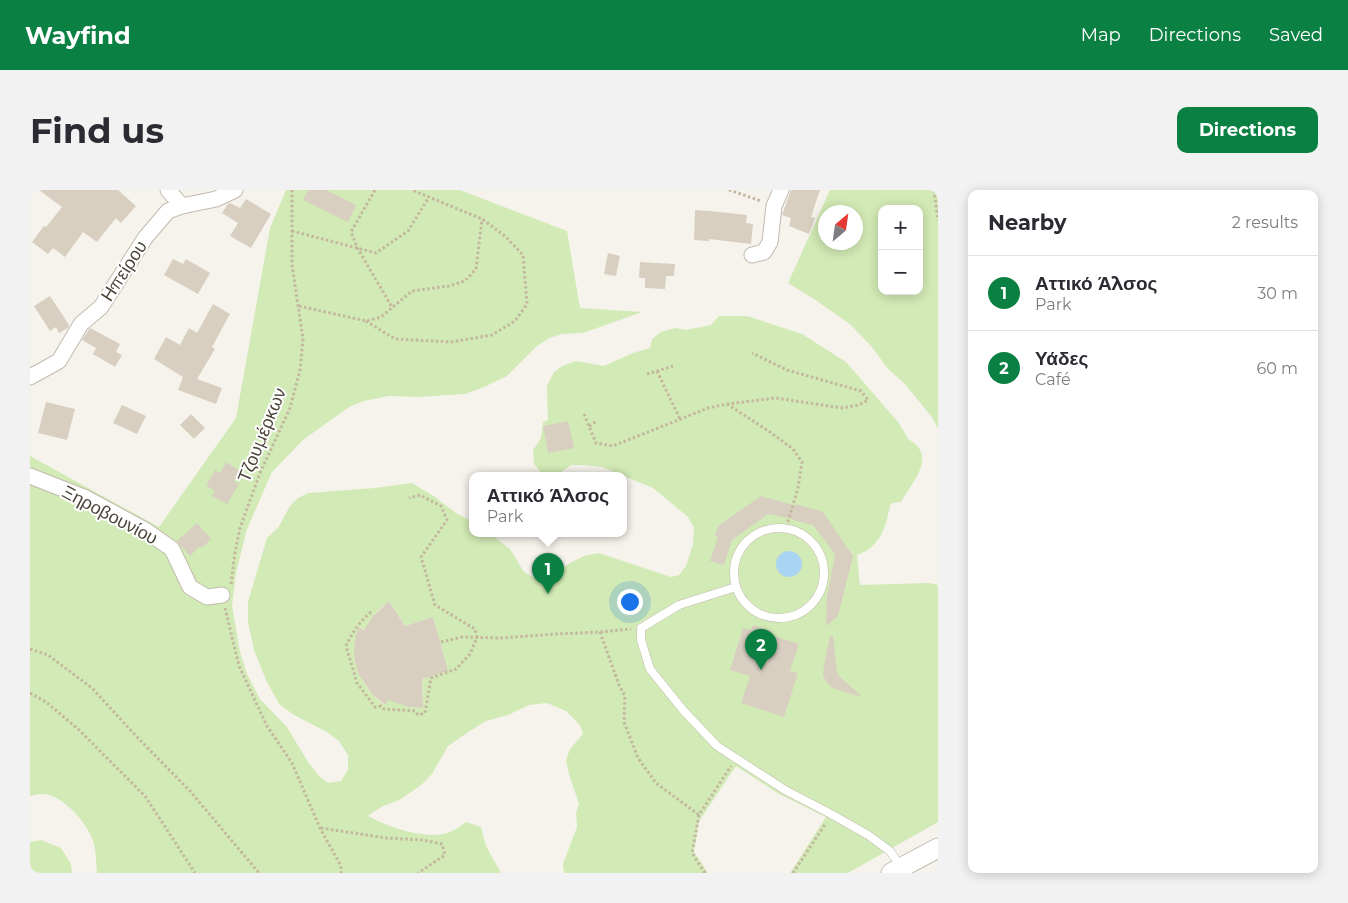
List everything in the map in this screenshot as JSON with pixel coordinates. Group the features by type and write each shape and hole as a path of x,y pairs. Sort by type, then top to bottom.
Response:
{"street":[{"path":"168,190 182,206"},
{"name":"Ηπείρου","path":"30,377 59,361 81,324 100,307 145,238 168,211 216,198 235,190"},
{"path":"752,255 764,252 770,242 774,206 780,190"},
{"name":"Ξηροβουνίου","path":"30,476 86,498 145,530 172,549 190,587 206,597 222,595"},
{"path":"900,871 938,848"}],"lane":[{"path":"786,528 800,533 812,542 820,554 824,568 824,582 818,596 809,608 796,615 782,618 767,616 748,605 736,587 734,572 737,557 745,544 756,534 771,529 786,528"},
{"path":"736,587 679,605 641,628 642,640 650,669 683,710 718,746 784,790 868,835 890,851 900,871"}],"path":[{"name":"Τζουμέρκων","path":"222,595 230,589 240,528 260,473 290,408 300,370 303,339 292,265 292,190"},
{"path":"375,190 352,232 358,249 392,307"},
{"path":"299,306 366,321 395,339 452,342 492,335 515,321 527,304 523,255 505,236 482,219 412,190"},
{"path":"729,190 774,206"},
{"path":"934,190 938,220"},
{"path":"292,231 376,253 408,231 429,197"},
{"path":"366,321 381,317 412,291 449,286 465,281 476,269 482,219"},
{"path":"584,414 596,443 613,446 708,408 727,404 776,398 842,408 860,405 868,400 861,391 787,370 752,353"},
{"path":"647,374 673,366"},
{"path":"657,371 680,419"},
{"path":"727,404 793,449 802,462 798,488 786,528"},
{"path":"589,426 597,421"},
{"path":"371,612 363,618 346,646 357,683 375,707 381,706 384,709 389,708 399,711 416,711 418,715 425,713 431,678 456,669 470,654 477,638 475,629 435,605 421,558 446,520 441,506 420,495 408,498"},
{"path":"222,595 239,666 267,726 292,763 320,828 341,866 341,873"},
{"path":"441,642 462,637 501,638 641,628"},
{"path":"600,632 619,685 625,696 624,722 638,758 656,783 699,815"},
{"path":"30,649 48,655 92,688 190,791 259,873"},
{"path":"30,693 46,702 78,729 145,796 194,873"},
{"path":"706,873 692,853 699,815 735,759"},
{"path":"794,873 831,814"},
{"path":"320,828 442,844 446,855 418,873"}],"green space":[{"path":"286,190 460,190 567,231 580,308 642,312 583,333 562,334 549,338 536,347 507,376 465,394 419,397 388,396 364,401 349,407 303,440 272,472 247,529 236,573 232,606 240,652 247,674 260,699 287,727 308,762 318,775 328,783 341,781 348,770 348,755 339,741 327,732 294,715 279,704 266,680 254,650 248,622 248,602 267,538 278,528 290,506 298,498 308,493 412,483 469,520 469,537 494,537 510,549 524,572 536,579 553,575 584,556 599,553 671,577 679,575 686,566 693,544 694,528 688,517 653,488 627,477 627,472 614,472 602,467 571,465 561,472 541,472 534,464 533,450 541,438 543,422 548,420 547,386 554,372 562,366 576,361 604,366 633,353 650,348 652,339 661,332 675,328 686,330 711,325 719,316 747,316 802,334 846,362 898,422 908,439 917,445 921,453 920,469 901,502 890,505 881,536 871,547 857,555 860,585 929,583 938,585 938,822 848,873 790,873 826,817 779,794 736,766 699,821 694,852 708,873 565,873 563,864 577,827 576,813 579,804 566,760 570,749 583,734 580,725 566,711 547,703 529,705 508,715 486,721 470,731 448,746 432,774 420,786 399,800 381,807 368,816 408,832 420,834 441,834 452,831 466,822 481,827 486,846 501,873 97,873 95,850 89,831 72,810 65,803 50,795 30,796 30,456 159,527 236,418 270,228","holes":["390,602 405,626 433,617 447,671 422,679 423,708 409,707 388,699 385,705 369,690 358,670 354,649 359,627 366,630 375,614"]},
{"path":"830,190 938,190 938,429 932,417 904,383 888,369 872,347 850,324 788,283 818,217 818,250 863,250 863,205 823,205"},
{"path":"41,840 61,848 71,864 72,873 30,873 30,842"}],"water":[{"path":"789,551 798,555 802,564 798,573 789,577 780,573 776,564 780,555"}],"building":[{"path":"39,190 118,190 136,206 121,223 116,218 97,242 83,232 65,257 53,248 48,254 32,242 62,207"},
{"path":"308,190 326,190 356,205 348,222 303,200"},
{"path":"791,190 820,190 811,217 815,218 809,234 789,226 791,218 782,215"},
{"path":"246,199 271,214 251,248 230,236 238,223 222,213 230,203 240,208"},
{"path":"695,210 747,215 746,223 753,224 751,244 709,239 709,241 694,240"},
{"path":"608,253 620,256 616,276 604,274"},
{"path":"173,259 183,264 186,259 210,273 198,294 164,275"},
{"path":"640,262 675,264 674,276 666,276 665,289 645,288 645,278 639,278"},
{"path":"50,296 69,325 68,328 59,333 56,327 50,331 34,306"},
{"path":"213,304 230,314 212,347 215,349 197,379 222,388 216,404 178,390 183,377 154,359 166,337 180,345 189,328 197,333"},
{"path":"90,328 120,344 116,352 122,355 115,367 93,354 96,348 82,340"},
{"path":"46,402 75,409 67,440 38,433"},
{"path":"122,405 146,416 137,434 113,423"},
{"path":"191,414 205,428 194,439 180,425"},
{"path":"568,421 574,448 548,453 543,426"},
{"path":"226,462 240,471 234,481 239,484 227,504 212,496 215,491 206,486 215,470 220,473"},
{"path":"761,496 823,512 853,556 838,616 826,626 827,595 835,556 813,525 768,514 732,540 724,565 710,561 718,537 715,536 718,526"},
{"path":"197,523 211,539 190,556 177,541"},
{"path":"389,601 405,626 433,617 448,671 422,679 423,708 409,707 388,700 385,705 372,694 358,673 354,648 359,627 364,630 373,616"},
{"path":"753,625 772,631 771,635 799,644 790,671 798,673 784,717 741,703 750,676 730,670 743,628 751,630"},
{"path":"830,636 833,636 837,672 862,697 832,688 826,681 823,675"}],"place":[{"name":"Αττικό Άλσος","path":"548,594"},
{"name":"Υάδες","path":"761,670"}]}
